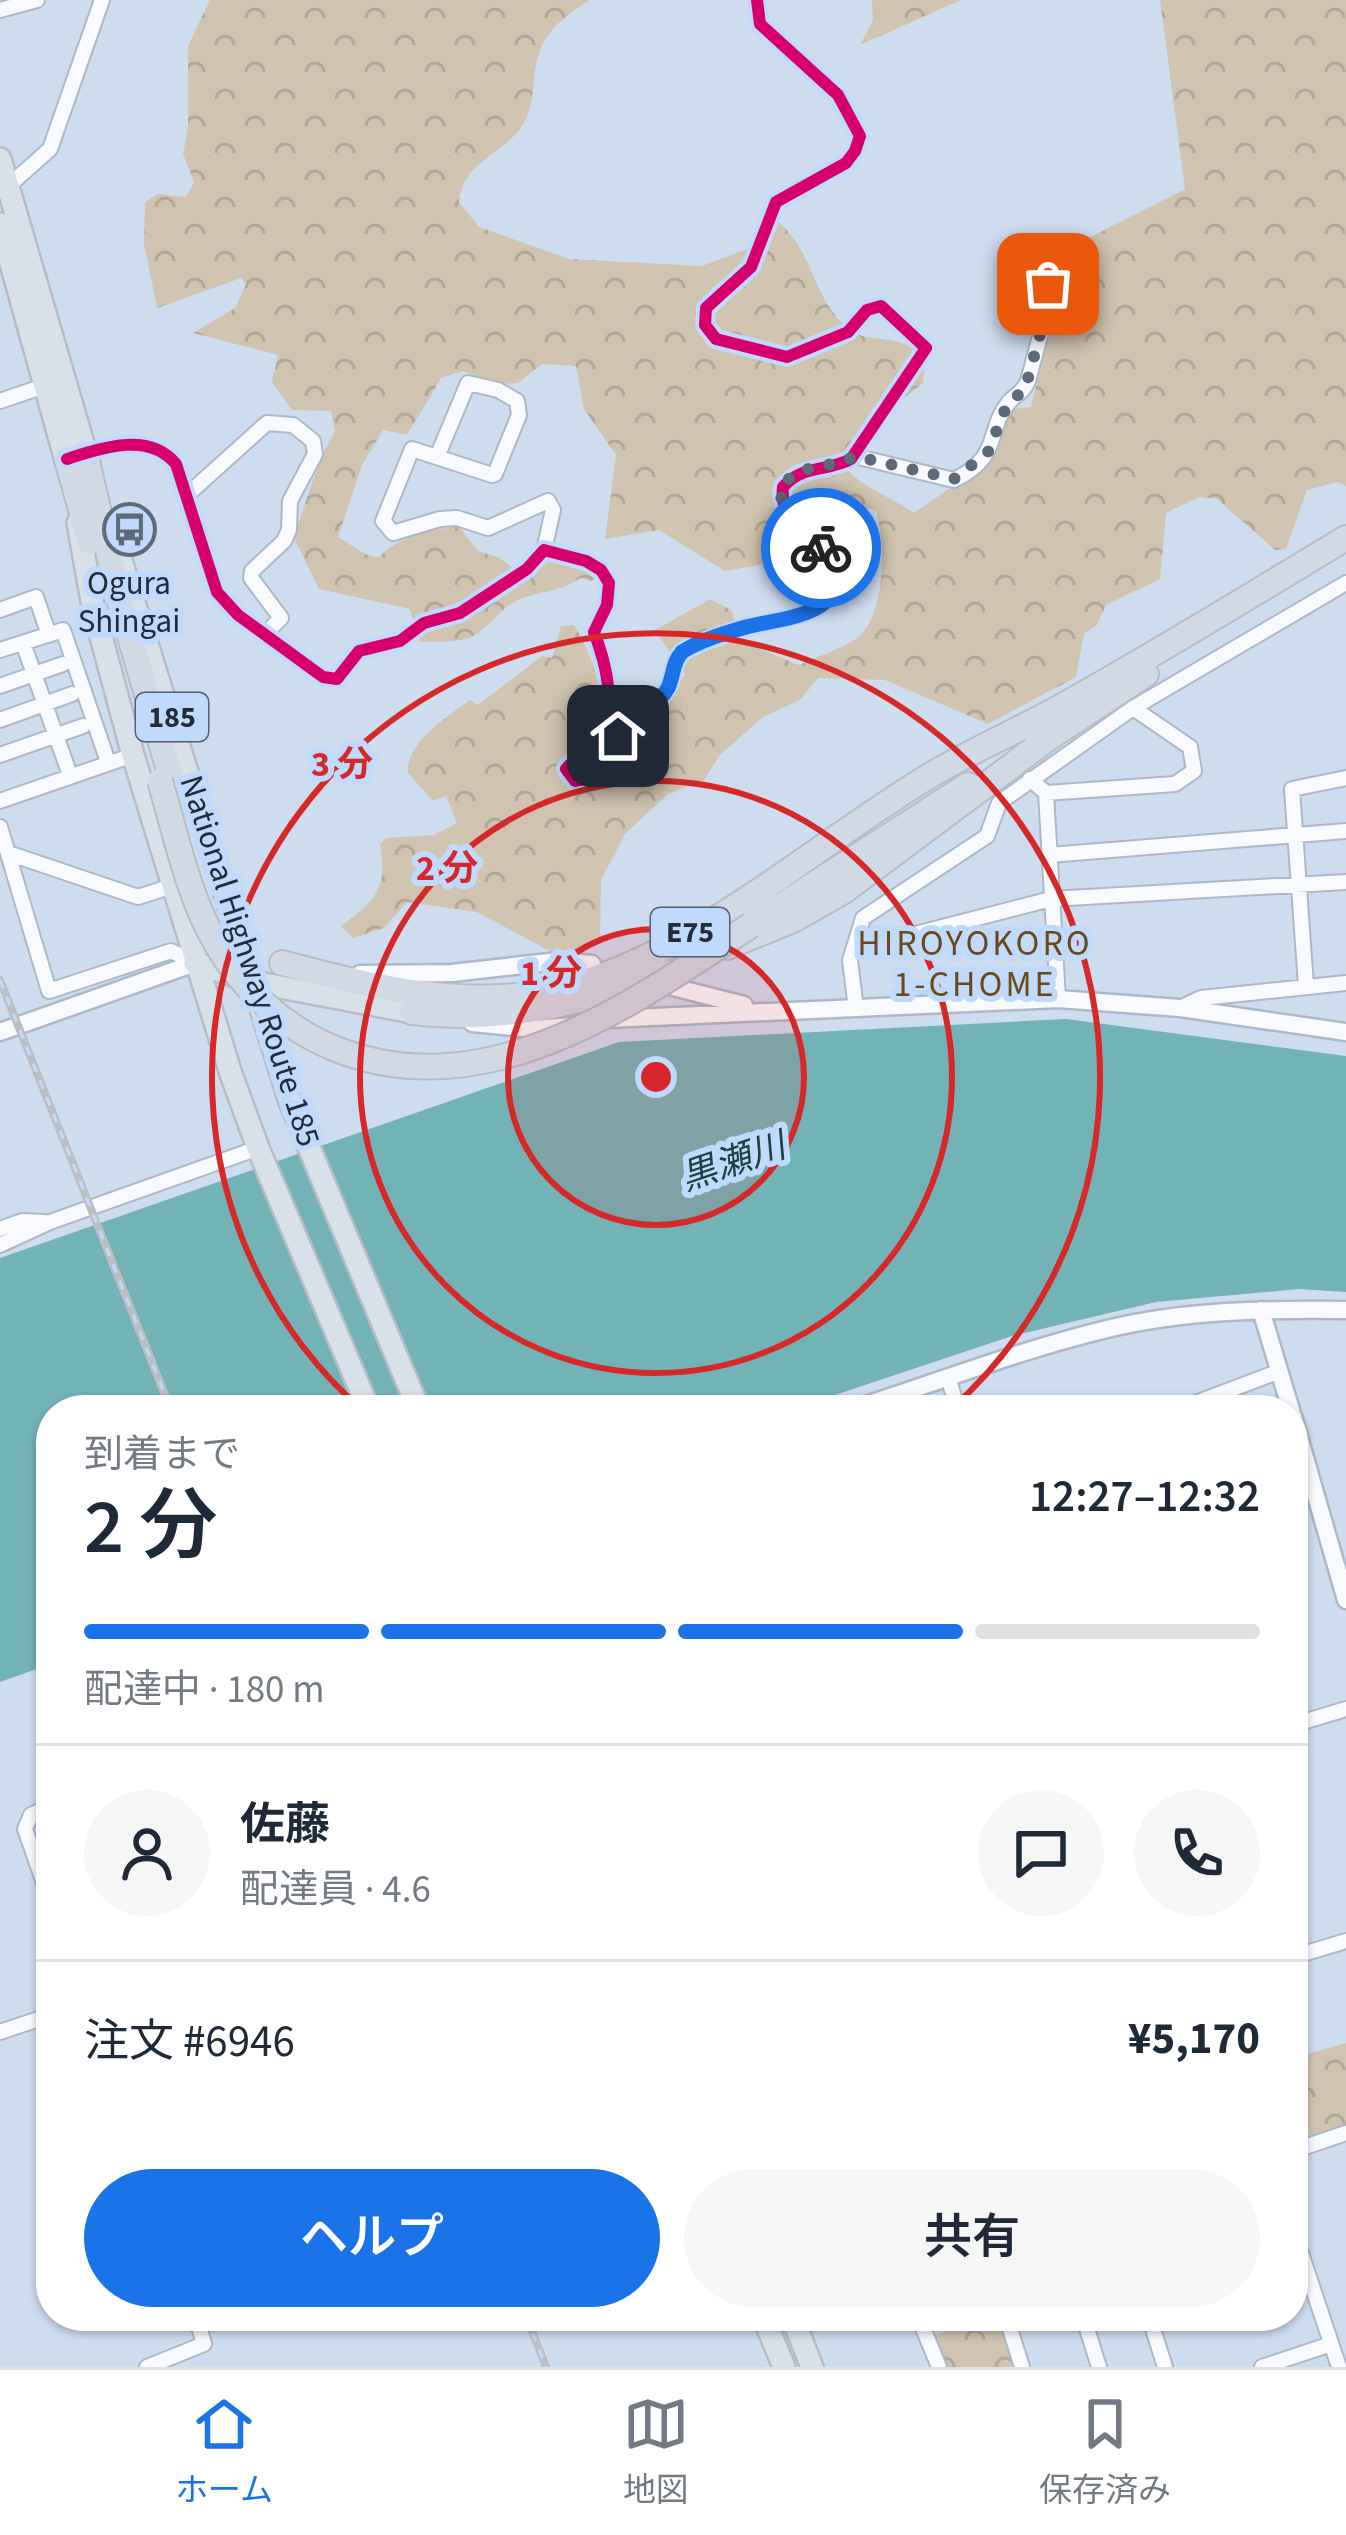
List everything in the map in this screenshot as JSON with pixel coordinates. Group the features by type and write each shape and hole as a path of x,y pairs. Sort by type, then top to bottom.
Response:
{"highway":[{"name":"National Highway Route 185","path":"0,159 3,190 76,456 93,607 133,754 195,963 261,1154 363,1395"},
{"name":"National Highway Route 185","path":"0,224 47,385 76,456 246,953 301,1131 413,1395"},
{"path":"76,456 191,886 210,932 232,968 269,1008 293,1026 361,1059 390,1066 447,1069 506,1058 623,1005 1053,711"},
{"name":"E75","path":"282,963 459,999 526,996 649,957 938,771 1053,711 1346,538"},
{"name":"E75","path":"412,1012 495,1016 580,1002 668,973 767,931 844,891 1046,740 1311,559"},
{"path":"747,919 1046,740"},
{"path":"195,963 246,953 282,963"},
{"path":"195,963 254,982 412,1012"},
{"path":"769,2331 784,2367"},
{"path":"798,2331 812,2367"}],"street":[{"path":"0,10 37,0"},
{"path":"3,190 50,149 102,0"},
{"path":"544,550 586,561 610,583 607,605 594,632 606,663 607,715 598,739 566,769 571,778 583,781 601,765 624,726 667,690 682,652 748,626 791,619 828,599 835,590 837,572 788,516 783,488 804,470 842,464 854,456 926,348 886,310 871,307 848,332 787,357 716,339 705,325 706,308 746,274 755,260 776,202 846,163 860,136 838,95 760,25 757,0"},
{"path":"854,456 954,479 982,460 1007,405 1028,381 1052,289 1040,274"},
{"path":"76,456 128,444 167,454 176,464 217,592 238,615 323,677 337,679 359,651 400,641 424,623 460,613 527,569 544,550 553,510 548,502 488,527 458,518 440,519 404,533 387,530 383,521 412,448 437,457 495,475 519,415 517,401 468,382 437,457"},
{"path":"0,401 47,385"},
{"path":"187,495 267,423 293,424 313,441 315,454 290,501 284,541 250,578 281,619 265,634"},
{"path":"856,1009 850,973 862,918 987,836 999,803 1030,779 1133,708 1346,583"},
{"path":"0,610 37,597 49,634"},
{"path":"0,650 63,630 109,762"},
{"path":"23,643 70,775"},
{"path":"0,686 62,664"},
{"path":"0,720 72,694"},
{"path":"1030,779 1046,793 1175,784 1194,771 1190,747 1133,708"},
{"path":"0,754 83,726"},
{"path":"0,801 133,754"},
{"path":"1306,986 1292,789 1346,778"},
{"path":"1046,793 1058,998"},
{"path":"0,827 49,992 171,951 195,963"},
{"path":"1049,855 1346,831"},
{"path":"8,853 138,897 172,886"},
{"path":"853,950 1052,899 1346,882"},
{"path":"282,963 410,975 541,962 592,964"},
{"path":"0,1032 195,963"},
{"path":"1180,1008 1201,998 1346,983"},
{"path":"669,986 793,1012"},
{"path":"412,1012 535,1029 690,1013 1058,998 1180,1008 1346,1031"},
{"path":"0,1245 50,1222 261,1154"},
{"path":"0,1229 22,1221 50,1222"},
{"path":"1261,1310 1287,1395"},
{"path":"908,1395 948,1377 1107,1329 1185,1316 1346,1310"},
{"path":"1217,1395 1280,1371"},
{"path":"948,1377 953,1395"},
{"path":"1308,1468 1346,1600"},
{"path":"1308,1720 1346,1709"},
{"path":"36,1813 25,1829 36,1860"},
{"path":"1308,1952 1346,1941"},
{"path":"0,2032 36,2020"},
{"path":"1308,2146 1346,2133"},
{"path":"1308,2274 1339,2367"},
{"path":"148,2367 204,2344 200,2331"},
{"path":"924,2331 939,2367"},
{"path":"1011,2331 1022,2367"},
{"path":"1088,2331 1099,2367"},
{"path":"1153,2331 1165,2367"},
{"path":"1262,2367 1331,2344"}],"green space":[{"path":"210,0 590,0 548,36 536,63 524,124 473,170 459,202 479,227 569,259 702,266 765,242 777,221 799,246 827,304 849,329 906,345 925,360 923,383 852,441 845,467 914,513 988,462 1013,409 1031,407 1059,292 1045,260 1185,189 1160,0 1346,0 1346,486 1337,482 1307,490 1286,549 1275,550 1217,499 1199,497 1166,513 1160,579 1106,605 1097,625 1084,634 1076,677 988,724 885,680 818,678 800,700 763,717 720,755 704,780 668,794 625,834 601,880 600,944 557,955 477,912 407,902 384,928 353,938 341,926 377,892 382,872 380,844 386,838 434,835 457,823 446,796 433,801 408,773 414,751 430,731 470,700 478,705 542,656 552,658 561,626 574,625 580,635 627,740 685,675 655,630 710,599 731,610 743,642 799,665 861,635 879,593 879,524 876,511 841,499 819,502 790,524 764,564 725,571 659,530 605,539 616,455 584,409 576,366 542,364 518,383 501,384 463,371 441,378 407,435 383,430 362,465 338,537 379,557 416,535 459,527 478,551 514,569 568,562 598,577 591,581 580,578 524,598 476,634 445,642 420,642 410,609 319,589 294,538 319,462 335,431 331,411 292,410 272,382 278,355 193,333 235,308 246,284 241,278 157,308 144,244 145,202 158,194 186,197 194,182 183,154 188,127 188,46"},
{"path":"872,0 961,0 860,45 873,20"},
{"path":"1346,2043 1346,2128 1308,2140 1308,2054"},
{"path":"947,2331 1004,2331 1016,2367 945,2367 932,2336"}],"water":[{"name":"黒瀬川","path":"1066,1019 1346,1056 1346,1292 1299,1289 1156,1302 1012,1336 835,1395 36,1395 36,1669 0,1682 0,1258 619,1042"}],"railway":[{"path":"0,980 165,1395"},
{"path":"532,2331 546,2367"}],"cycle path":[{"path":"67,459 124,445 165,454 176,464 217,592 238,615 323,677 337,679 359,651 400,641 424,623 460,613 527,569 544,550 586,561 601,570 609,583 607,605 594,632 609,703 595,744 566,769 575,781 593,774 625,726 664,693 682,652 743,628 804,613 832,597 838,585 837,570 823,548 788,513 783,487 807,471 851,459 926,348 881,306 867,310 848,332 787,357 716,339 705,325 706,308 751,267 776,202 846,163 860,136 838,95 760,24 757,0"}],"way so far":[{"path":"821,548 788,516 782,500 789,480 804,470 842,464 854,456 954,479 964,475 988,452 1007,405 1025,389 1051,295 1048,284"}],"place":[{"name":"Ogura Shingai","path":"129,529"}],"district":[{"name":"HIROYOKORO 1-CHOME","path":"975,964"}],"route":[{"path":"618,736 667,690 682,652 748,626 791,619 828,599 838,579 821,548"}]}
